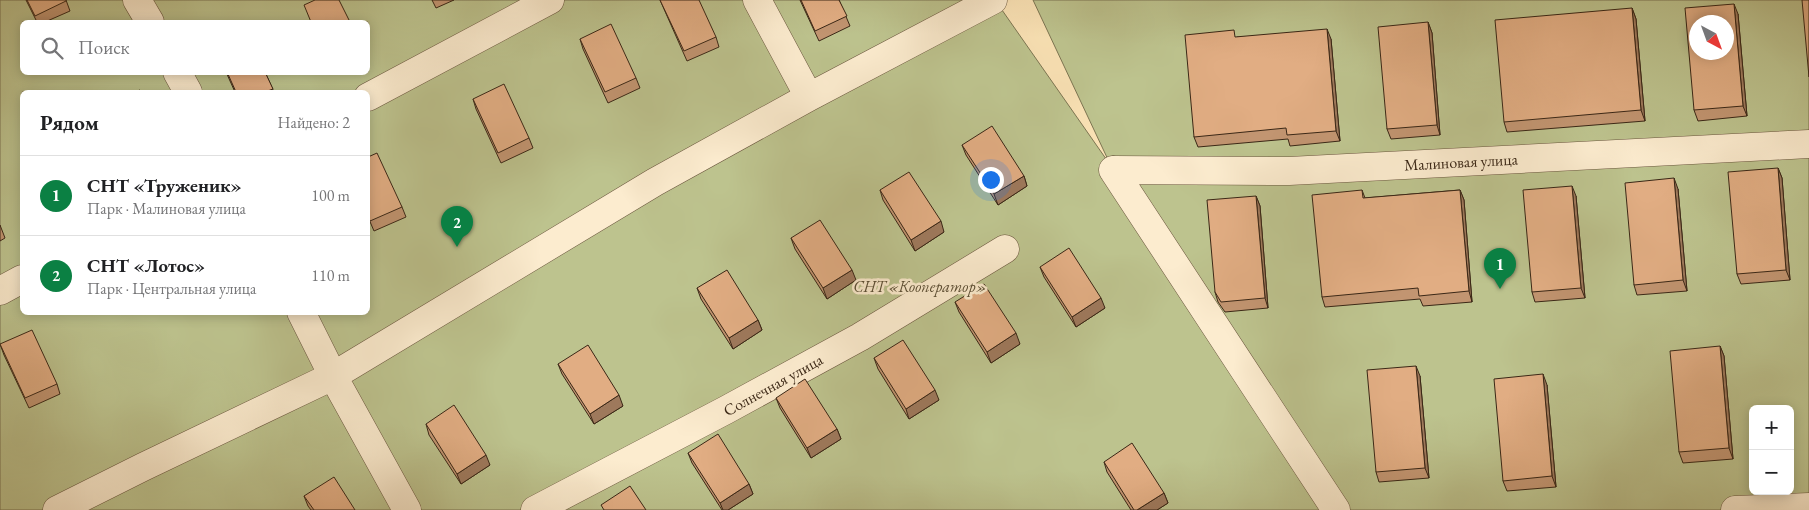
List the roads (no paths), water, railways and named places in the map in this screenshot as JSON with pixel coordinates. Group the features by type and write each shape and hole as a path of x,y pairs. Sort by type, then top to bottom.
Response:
{"street":[{"path":"138,0 149,20"},
{"path":"370,96 550,0"},
{"path":"757,0 809,97"},
{"path":"57,510 333,376 655,182 809,97 993,0"},
{"path":"179,75 187,90"},
{"name":"Малиновая улица","path":"1336,510 1113,170 1290,171 1809,144"},
{"name":"Солнечная улица","path":"535,510 717,415 860,336 1005,249"},
{"path":"0,291 20,280"},
{"path":"302,315 333,376 407,510"},
{"path":"1735,510 1809,507"}],"place":[{"name":"СНТ «Лотос»","path":"457,247"},
{"name":"СНТ «Труженик»","path":"1500,289"}],"park label":[{"name":"СНТ «Кооператор»","path":"920,286"}]}
